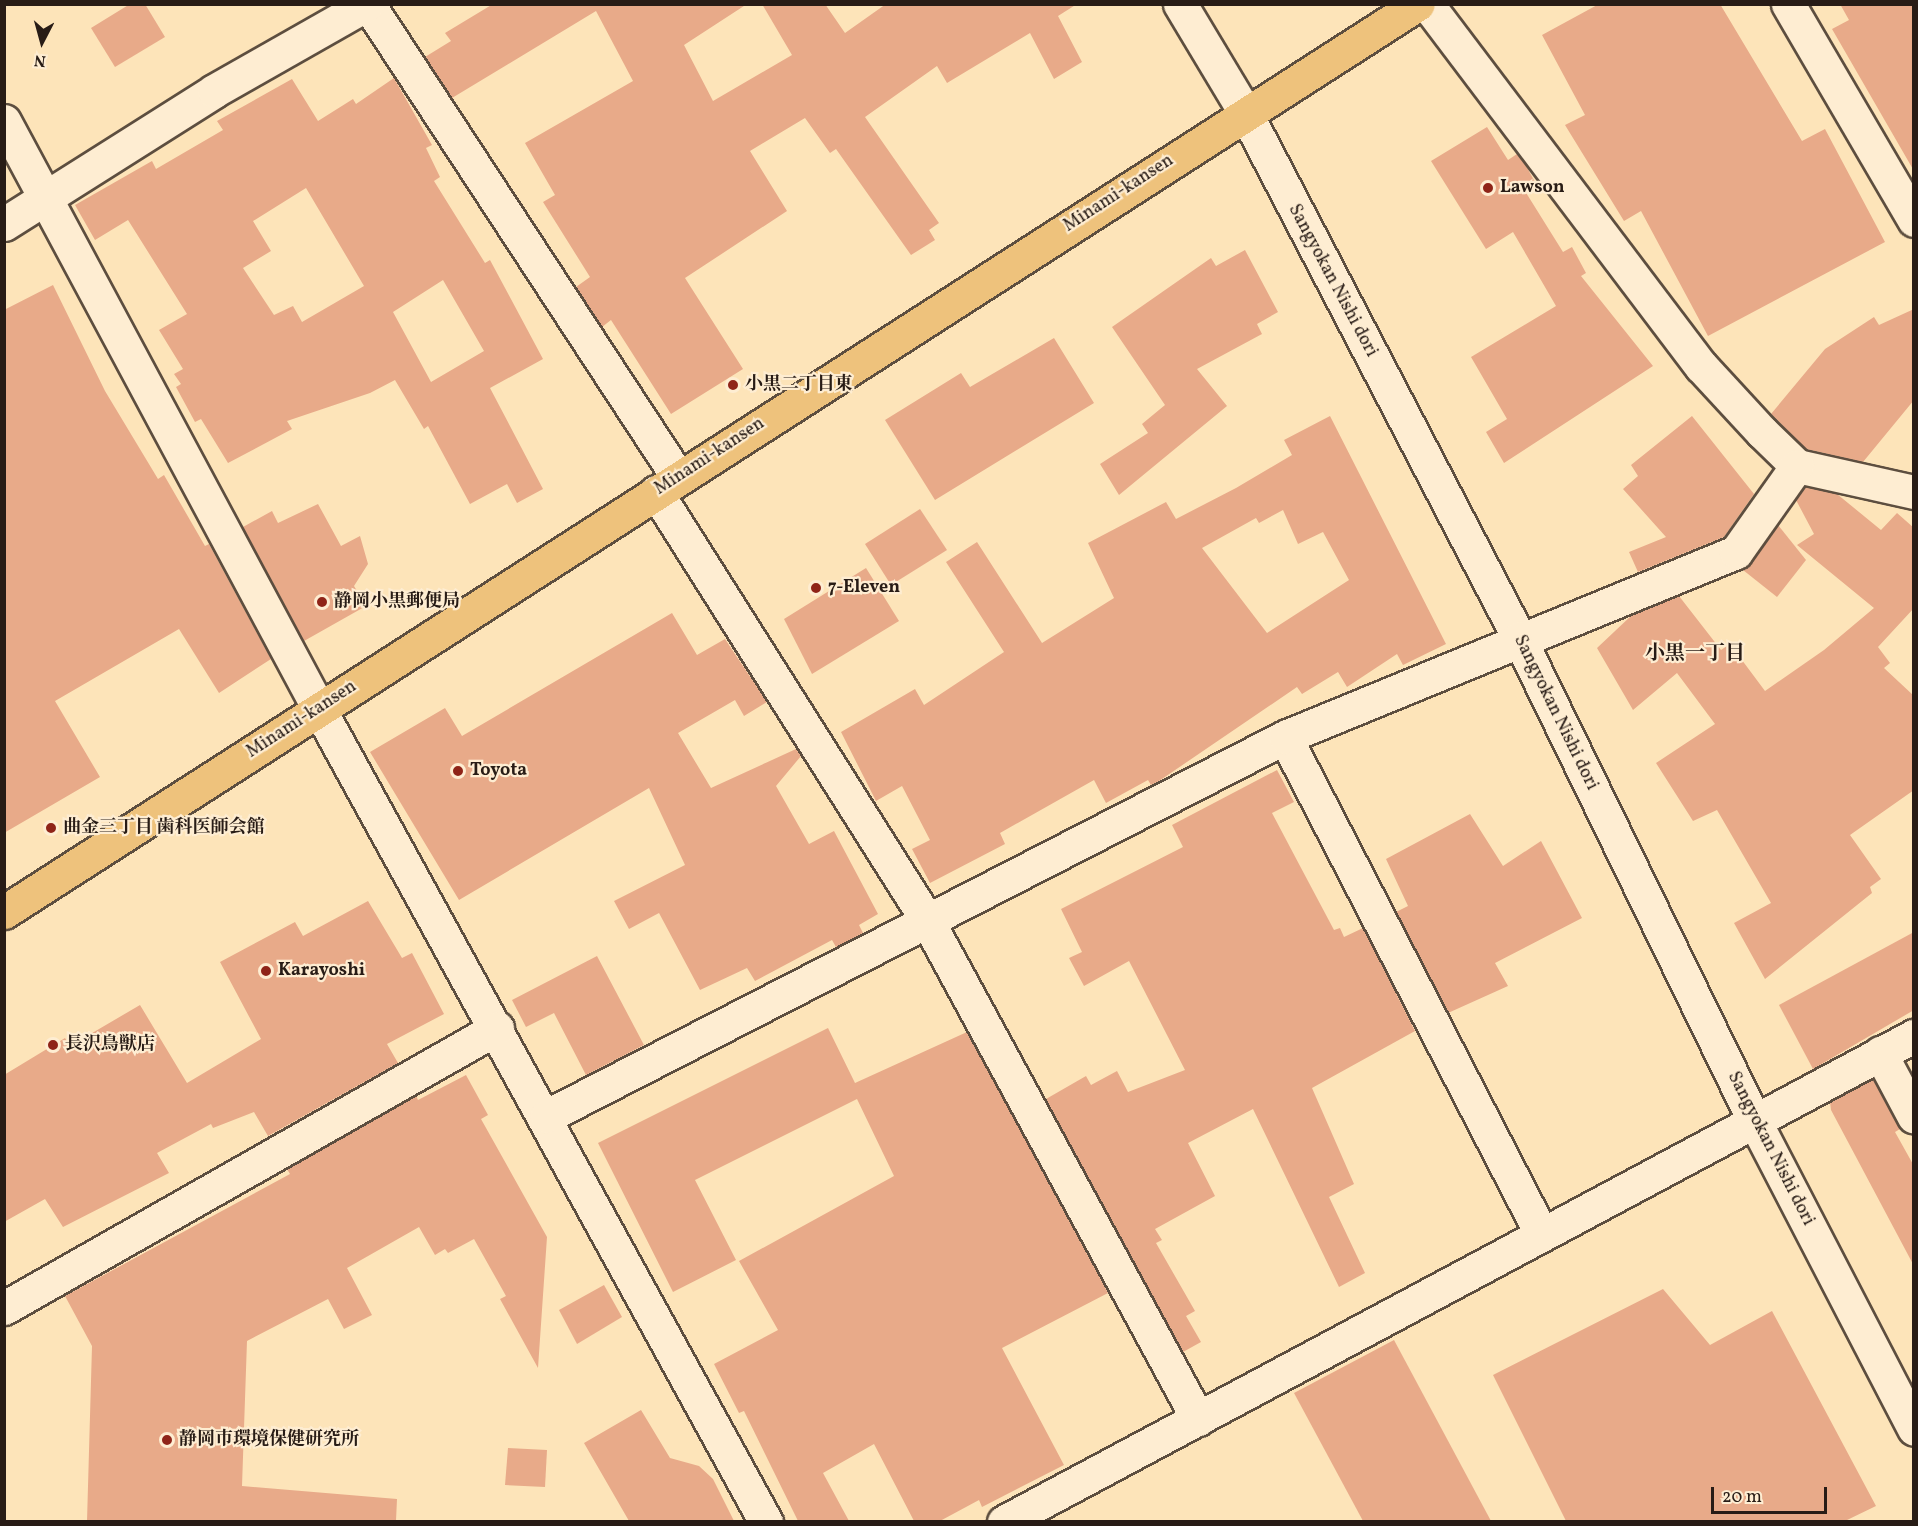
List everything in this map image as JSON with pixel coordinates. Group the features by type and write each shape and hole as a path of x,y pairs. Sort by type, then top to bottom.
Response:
{"main road":[{"name":"Minami-kansen","path":"4,912 1245,112 1418,4"}],"street":[{"path":"4,224 214,91 368,4 667,484 927,920 1198,1419"},
{"name":"Sangyokan Nishi dori","path":"1180,4 1245,112 1519,638 1753,1118 1914,1429"},
{"path":"1427,4 1701,366 1797,466 1914,492"},
{"path":"1788,4 1914,220"},
{"path":"4,121 47,197 319,709 547,1116 766,1521"},
{"path":"547,1116 1286,737 1519,638 1736,552 1797,466"},
{"path":"1286,737 1542,1235"},
{"path":"4,1308 497,1028"},
{"path":"1004,1521 1542,1235 1753,1118 1914,1036"},
{"path":"1880,1053 1914,1117"}],"building":[{"path":"130,4 145,4 165,37 115,67 91,28"},
{"path":"493,4 747,4 684,45 713,101 792,55 762,4 825,4 845,33 886,4 1077,4 1058,16 1082,62 1054,79 1030,33 947,83 937,66 865,117 939,223 929,230 935,240 911,255 836,149 830,153 805,118 750,151 787,211 685,278 743,369 671,414 611,320 602,327 576,287 590,277 543,202 555,195 525,143 633,81 596,11 452,98 425,57 451,41 445,33"},
{"path":"1599,4 1720,4 1802,141 1825,129 1885,242 1708,336 1641,211 1624,221 1565,125 1585,115 1542,35"},
{"path":"1840,4 1914,4 1914,171 1832,29 1849,20"},
{"path":"394,78 432,145 426,148 440,177 434,181 485,263 490,260 543,359 490,388 543,489 517,503 507,484 470,504 428,426 424,429 395,380 370,393 287,421 292,429 228,463 201,419 195,422 176,387 181,384 174,374 183,369 159,330 187,314 128,220 95,240 75,205 152,161 156,169 223,130 217,121 292,79 318,121 353,99 356,104","holes":["306,188 364,286 302,322 293,306 274,315 243,268 271,251 253,221","443,280 484,351 431,382 393,312"]},
{"path":"1487,127 1508,160 1517,154 1525,164 1535,182 1523,188 1563,252 1572,247 1586,273 1581,276 1653,366 1504,463 1486,432 1507,419 1471,357 1556,306 1513,232 1486,249 1431,161"},
{"path":"1245,250 1278,312 1257,324 1262,334 1197,369 1227,406 1119,495 1100,464 1148,433 1142,424 1165,405 1112,327 1211,258 1216,266"},
{"path":"53,285 105,391 158,479 164,475 205,546 209,544 271,659 219,693 179,629 55,701 100,777 4,833 4,310"},
{"path":"1914,309 1914,400 1863,462 1806,449 1771,414 1825,349 1874,317 1879,325"},
{"path":"1054,338 1094,403 935,500 885,420 961,373 970,387"},
{"path":"1330,416 1446,644 1403,665 1397,654 1347,687 1338,672 1302,694 1297,687 1159,781 1151,785 1148,780 1106,803 1094,780 1000,833 1005,844 930,883 912,849 930,840 902,786 876,801 841,732 915,689 924,705 1004,652 946,562 977,542 1042,643 1114,598 1088,543 1166,502 1176,519 1236,488 1292,455 1284,440","holes":["1283,510 1298,544 1323,532 1349,580 1267,633 1202,548 1256,518 1259,523"]},
{"path":"1692,416 1754,494 1724,537 1638,572 1629,552 1666,537 1623,489 1638,476 1631,465"},
{"path":"1805,487 1837,494 1881,530 1897,513 1914,528 1914,608 1878,647 1890,663 1884,668 1914,696 1914,790 1850,835 1881,879 1870,887 1872,893 1765,979 1734,923 1771,903 1717,810 1693,821 1656,763 1715,724 1677,673 1633,710 1597,648 1632,615 1679,596 1721,650 1730,644 1765,691 1824,650 1874,608 1797,545 1814,534 1796,500"},
{"path":"318,504 341,546 360,536 368,564 354,586 366,606 304,641 243,527 272,511 278,523"},
{"path":"920,509 947,550 891,585 865,544"},
{"path":"1778,525 1806,560 1777,597 1743,570"},
{"path":"866,568 899,621 812,674 784,619"},
{"path":"672,613 697,655 725,639 767,702 744,716 735,700 678,733 711,788 796,749 801,756 776,786 809,844 834,831 878,914 859,925 863,933 836,947 832,940 755,981 747,968 700,990 659,913 629,929 614,901 685,865 649,788 459,900 370,752 445,708 462,736"},
{"path":"1277,770 1294,802 1272,813 1300,866 1334,930 1340,928 1344,937 1363,928 1415,1031 1312,1088 1354,1184 1329,1197 1365,1273 1339,1287 1253,1109 1188,1143 1215,1196 1155,1229 1162,1240 1156,1243 1195,1311 1186,1316 1201,1342 1183,1352 1046,1099 1086,1076 1091,1085 1117,1071 1128,1092 1185,1070 1129,961 1084,986 1069,958 1082,952 1061,909 1183,847 1172,825"},
{"path":"1470,814 1503,866 1541,841 1582,918 1495,963 1508,986 1448,1013 1396,912 1408,906 1386,859"},
{"path":"368,901 402,958 412,953 444,1014 387,1044 398,1063 268,1136 254,1112 213,1128 211,1124 157,1153 169,1173 63,1227 45,1199 4,1222 4,1075 65,1038 70,1046 140,1005 187,1083 261,1039 220,962 295,922 303,936"},
{"path":"1914,932 1914,1010 1813,1069 1779,1005"},
{"path":"597,956 644,1045 586,1075 554,1013 526,1027 512,1000"},
{"path":"828,1028 855,1083 967,1032 1108,1293 1002,1348 1064,1465 982,1507 979,1500 940,1521 914,1521 874,1444 823,1473 849,1521 798,1521 744,1411 739,1413 714,1364 778,1330 739,1261 894,1176 857,1099 695,1180 736,1260 673,1292 598,1143"},
{"path":"466,1075 488,1115 481,1119 547,1237 538,1368 500,1299 506,1296 474,1239 448,1253 445,1249 435,1255 419,1227 347,1268 372,1315 344,1329 328,1299 247,1341 242,1486 397,1499 396,1521 87,1521 92,1346 65,1296 290,1174 287,1169 416,1096 418,1100"},
{"path":"1873,1079 1900,1129 1895,1132 1914,1166 1914,1266 1831,1110 1830,1102"},
{"path":"604,1285 622,1317 577,1344 559,1310"},
{"path":"1663,1289 1710,1345 1772,1311 1876,1506 1845,1521 1566,1521 1493,1375"},
{"path":"1394,1340 1491,1521 1363,1521 1294,1393"},
{"path":"641,1410 670,1458 699,1466 713,1479 734,1521 629,1521 584,1443"},
{"path":"508,1448 547,1450 545,1487 505,1485"}],"place":[{"name":"Lawson","path":"1488,188"},
{"name":"小黒二丁目東","path":"733,385"},
{"name":"7-Eleven","path":"816,588"},
{"name":"静岡小黒郵便局","path":"322,602"},
{"name":"Toyota","path":"458,771"},
{"name":"曲金三丁目 歯科医師会館","path":"51,828"},
{"name":"Karayoshi","path":"266,971"},
{"name":"長沢鳥獣店","path":"53,1045"},
{"name":"静岡市環境保健研究所","path":"167,1440"}],"district":[{"name":"小黒一丁目","path":"1695,654"}]}
